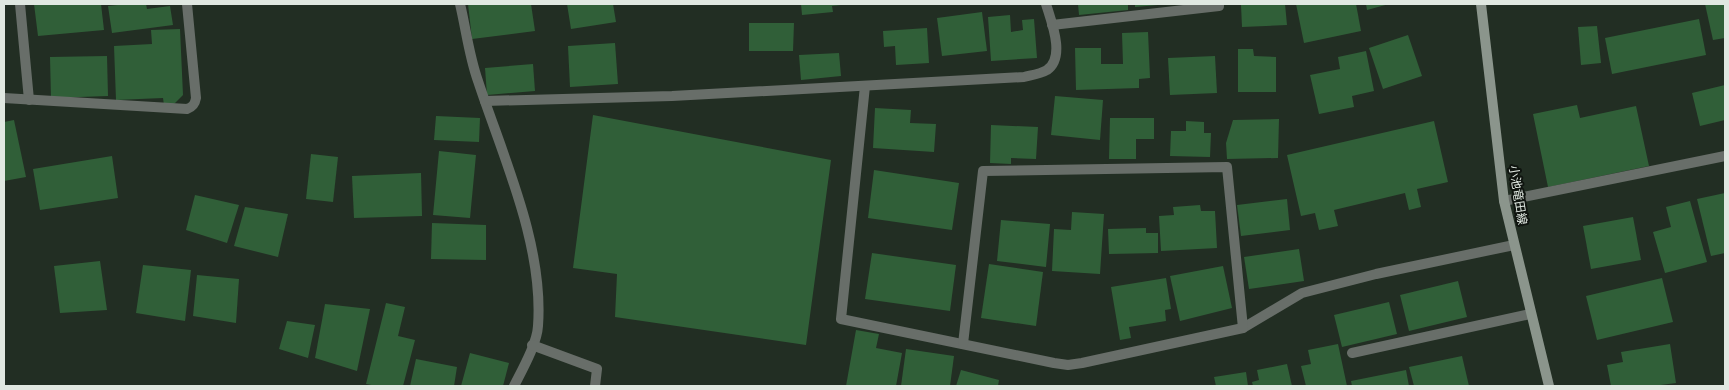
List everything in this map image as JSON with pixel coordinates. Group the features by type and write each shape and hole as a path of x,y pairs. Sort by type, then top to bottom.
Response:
{"main road":[{"name":"小池竜田線","path":"1481,4 1504,201 1549,386"}],"street":[{"path":"20,4 29,100"},
{"path":"4,98 191,108 196,98 187,4"},
{"path":"460,4 477,80 517,194 536,277 538,329 514,386"},
{"path":"485,101 672,96 1024,77 1042,73 1052,65 1055,59 1056,45 1046,4"},
{"path":"1052,25 1219,6 1219,4"},
{"path":"865,86 841,319 1068,365 1243,328 1302,293 1376,274 1514,244"},
{"path":"1504,201 1725,156"},
{"path":"963,344 983,171 1227,167 1243,328"},
{"path":"1352,353 1530,314"},
{"path":"532,345 597,369 595,386"}],"building":[{"path":"34,4 101,4 104,30 38,36"},
{"path":"146,4 147,9 170,6 173,25 112,33 108,6"},
{"path":"468,4 531,4 535,31 472,39"},
{"path":"567,4 613,4 616,22 571,29"},
{"path":"801,4 841,5 832,6 833,12 802,15"},
{"path":"1078,4 1128,4 1128,10 1079,15"},
{"path":"1135,4 1158,4 1158,5 1135,7"},
{"path":"1285,4 1287,25 1242,27 1241,5"},
{"path":"1296,4 1356,4 1361,31 1304,43"},
{"path":"1366,4 1389,4 1367,10"},
{"path":"1705,4 1725,4 1725,38 1713,40"},
{"path":"982,12 987,51 942,56 937,18"},
{"path":"1010,15 1011,32 1023,30 1022,20 1034,19 1037,58 991,61 988,17"},
{"path":"1699,19 1706,55 1612,74 1605,38"},
{"path":"749,23 794,23 793,51 749,51"},
{"path":"1597,26 1601,63 1581,65 1578,27"},
{"path":"927,28 929,63 896,65 895,46 884,47 883,31"},
{"path":"180,29 183,95 174,104 164,105 163,98 116,100 114,46 152,44 151,30"},
{"path":"1148,32 1150,78 1139,79 1139,88 1076,90 1075,48 1101,48 1101,64 1123,64 1122,33"},
{"path":"1408,35 1422,76 1383,89 1369,48"},
{"path":"615,43 618,84 570,87 568,46"},
{"path":"1238,49 1253,49 1254,56 1276,57 1276,92 1238,92"},
{"path":"1366,51 1374,91 1352,96 1354,107 1319,114 1310,75 1340,69 1338,57"},
{"path":"839,53 841,76 801,80 799,55"},
{"path":"107,56 108,96 51,98 50,57"},
{"path":"1215,56 1217,93 1170,95 1168,58"},
{"path":"533,64 535,91 487,95 485,68"},
{"path":"1725,85 1725,120 1700,126 1692,93"},
{"path":"1055,96 1103,100 1100,140 1051,135"},
{"path":"1577,105 1580,118 1636,106 1649,166 1548,187 1533,114"},
{"path":"875,108 911,110 910,123 936,124 934,152 873,148"},
{"path":"593,115 831,160 806,345 615,317 617,274 573,268"},
{"path":"436,116 480,118 479,142 434,140"},
{"path":"1110,118 1154,118 1154,139 1136,139 1136,159 1109,159"},
{"path":"1279,119 1278,158 1227,159 1226,143 1233,120"},
{"path":"14,120 26,177 4,181 4,122"},
{"path":"1186,121 1204,122 1204,133 1211,133 1210,157 1170,156 1171,131 1186,131"},
{"path":"1434,121 1448,182 1417,189 1421,207 1409,210 1405,193 1334,210 1338,226 1319,230 1315,213 1301,216 1287,155"},
{"path":"991,125 1038,127 1036,159 1011,158 1011,164 990,163"},
{"path":"439,151 476,155 470,218 433,215"},
{"path":"311,154 338,157 333,202 306,199"},
{"path":"112,156 118,198 40,210 33,169"},
{"path":"874,170 959,183 952,230 868,218"},
{"path":"421,173 422,216 354,218 352,176"},
{"path":"1725,193 1725,253 1711,256 1697,199"},
{"path":"195,195 239,205 227,243 186,230"},
{"path":"1287,199 1290,230 1241,236 1237,205"},
{"path":"1690,201 1707,262 1665,273 1653,232 1671,227 1666,207"},
{"path":"1200,205 1201,211 1215,211 1217,248 1161,251 1159,216 1174,215 1173,207"},
{"path":"245,207 288,214 278,257 234,246"},
{"path":"1072,212 1104,214 1100,274 1052,271 1054,229 1071,230"},
{"path":"1633,217 1641,260 1591,269 1583,226"},
{"path":"1001,220 1050,224 1046,267 997,261"},
{"path":"432,223 486,225 486,260 431,259"},
{"path":"1146,228 1146,233 1158,233 1158,253 1109,254 1108,229"},
{"path":"1299,249 1304,281 1249,289 1244,257"},
{"path":"872,253 956,265 950,311 865,299"},
{"path":"100,261 107,310 60,313 54,266"},
{"path":"989,264 1043,272 1036,326 981,318"},
{"path":"143,265 191,270 185,321 136,313"},
{"path":"1223,266 1232,308 1180,321 1170,276"},
{"path":"197,275 239,279 236,323 193,316"},
{"path":"1166,278 1171,309 1165,310 1166,321 1129,327 1131,338 1120,340 1111,287"},
{"path":"1662,278 1673,322 1597,340 1586,296"},
{"path":"1458,281 1467,317 1409,331 1400,295"},
{"path":"1389,302 1397,334 1342,347 1334,315"},
{"path":"386,303 405,307 398,336 415,340 403,386 366,384"},
{"path":"325,304 370,309 357,371 315,358"},
{"path":"287,321 315,325 308,358 279,349"},
{"path":"856,330 879,334 876,348 902,353 896,386 846,386"},
{"path":"1338,344 1347,386 1306,386 1301,366 1311,364 1308,350"},
{"path":"1670,344 1676,383 1653,386 1611,386 1607,365 1623,362 1621,352"},
{"path":"906,349 954,356 950,386 901,386"},
{"path":"470,353 509,363 503,386 461,386"},
{"path":"1462,356 1469,386 1414,386 1409,367"},
{"path":"416,359 457,367 454,386 410,386"},
{"path":"1287,364 1292,386 1253,386 1252,382 1259,380 1257,370"},
{"path":"961,370 999,380 998,386 956,386"},
{"path":"1406,370 1409,386 1352,386 1351,381"},
{"path":"1246,372 1248,386 1216,386 1214,377"}]}
